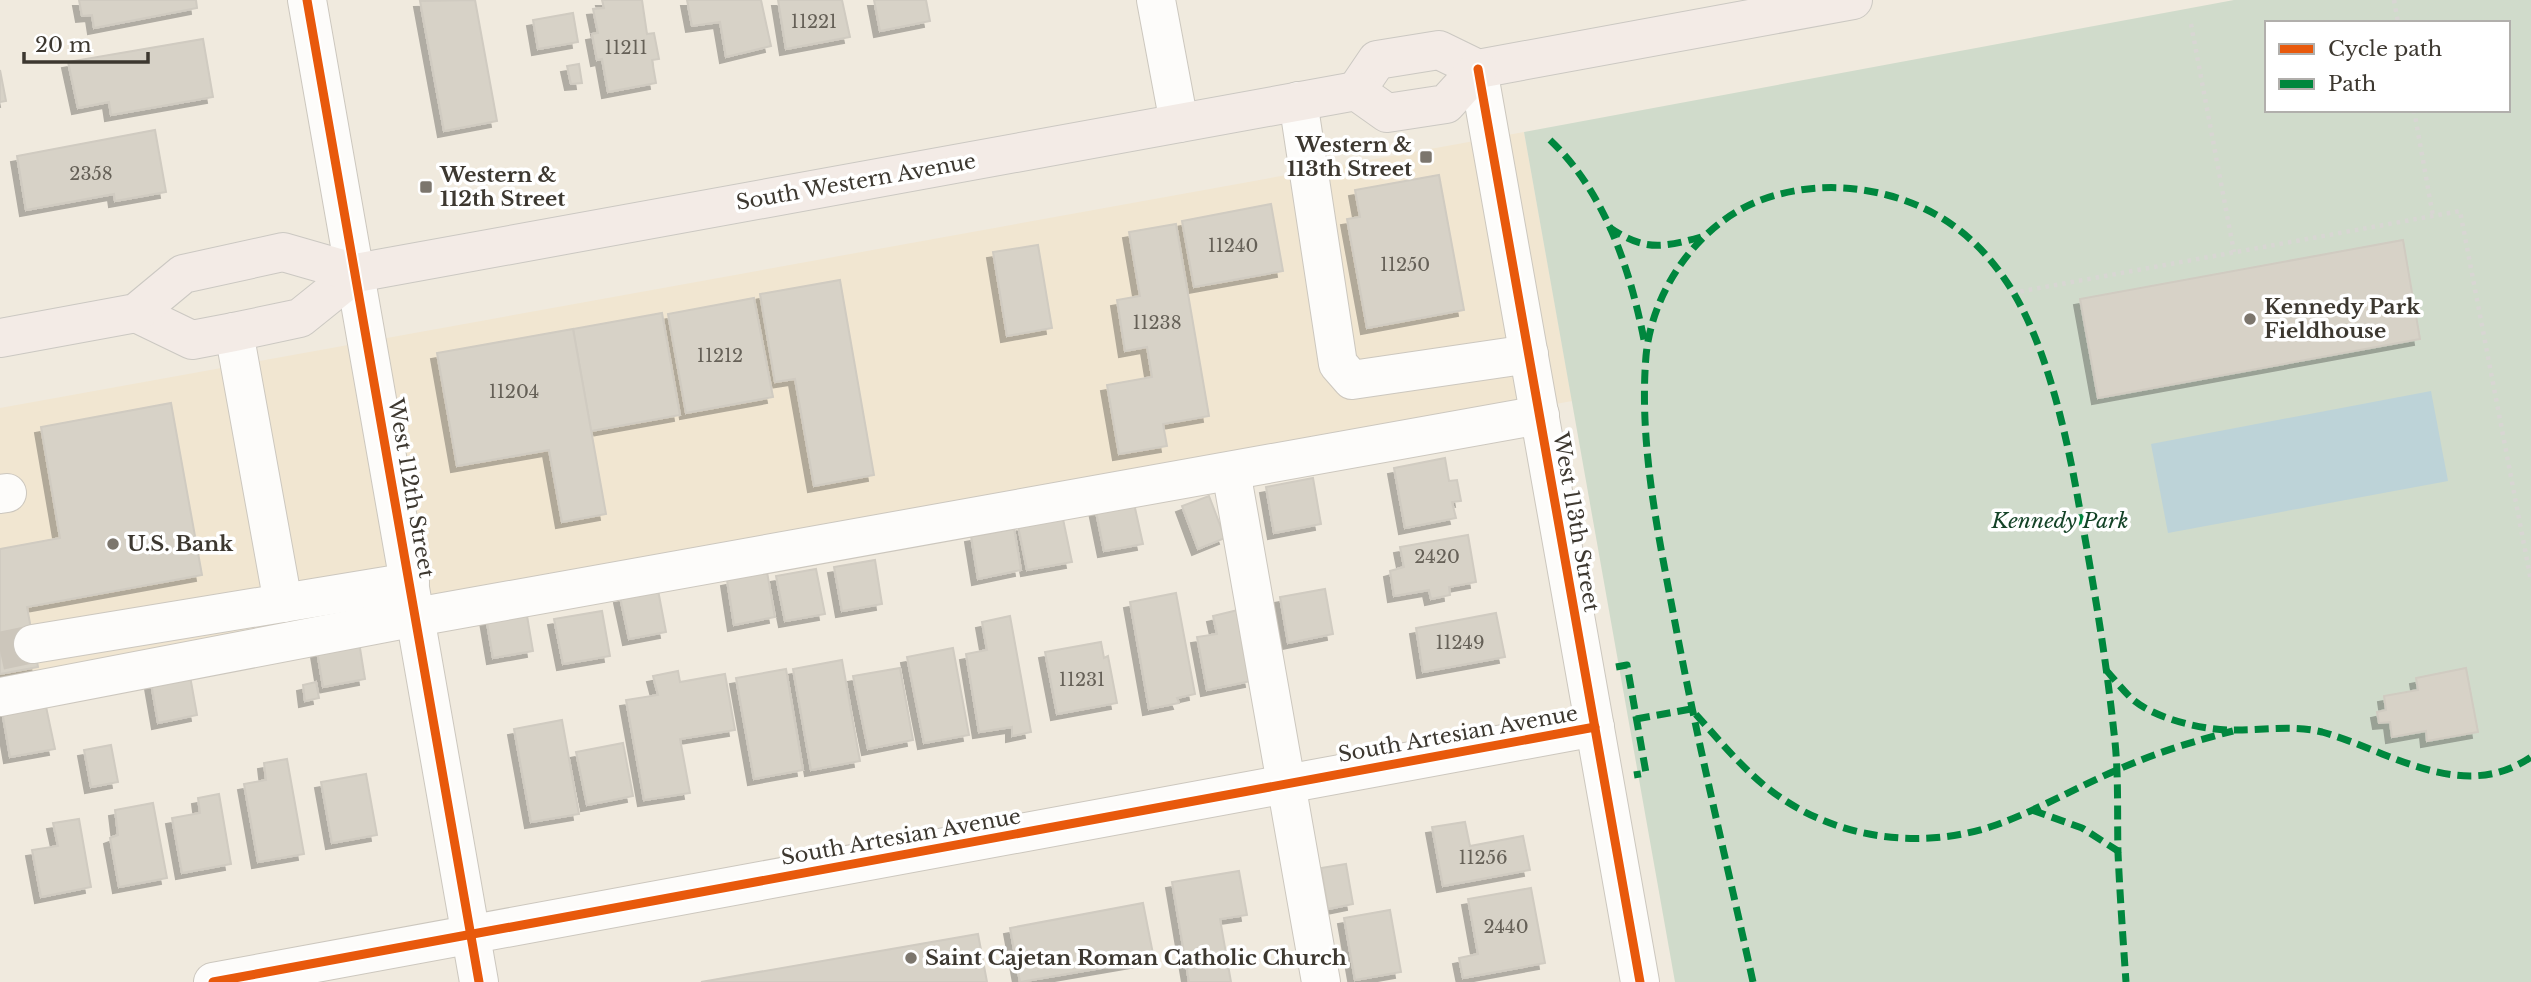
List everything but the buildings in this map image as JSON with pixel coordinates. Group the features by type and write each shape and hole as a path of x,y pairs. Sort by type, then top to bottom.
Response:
{"main road":[{"path":"1478,69 1446,104 1387,113 1356,91 1377,60 1439,50 1478,69 1853,0"},
{"name":"South Western Avenue","path":"0,338 136,313 183,274 283,252 356,273 1356,91"},
{"name":"South Western Avenue","path":"136,313 192,340 300,318 356,273"}],"street":[{"name":"West 112th Street","path":"307,0 479,982"},
{"path":"1156,0 1179,123"},
{"name":"West 113th Street","path":"1478,69 1640,982"},
{"path":"1298,101 1338,364 1352,380 1529,354"},
{"path":"234,332 283,603"},
{"path":"0,697 413,600 1231,471 1540,415"},
{"path":"1231,471 1321,982"},
{"path":"33,644 283,603 413,600"},
{"name":"South Artesian Avenue","path":"213,982 1595,727"}],"path":[{"path":"2394,0 2398,21"},
{"path":"2192,24 2234,252"},
{"path":"2414,112 2433,216"},
{"path":"2012,293 2460,211 2531,582"}],"shaded area":[{"path":"1524,132 1572,401 0,687 0,408"}],"green space":[{"name":"Kennedy Park","path":"2234,0 2531,0 2531,982 1675,982 1524,132"}],"water":[{"path":"2431,391 2448,481 2168,533 2151,444"}],"tunnel":[{"path":"0,651 33,644"}],"marked path":[{"path":"1550,140 1570,161 1601,209 1624,262 1645,345"},
{"path":"1753,982 1691,705 1661,549 1647,452 1644,388 1646,356 1658,307 1682,262 1699,242 1718,225 1761,200 1792,191 1824,188 1856,189 1887,195 1922,208 1953,226 1981,249 2004,278 2019,302 2043,357 2061,418 2074,478 2107,676 2117,763 2118,853 2126,982"},
{"path":"1609,227 1643,244 1664,245 1701,237"},
{"path":"1616,667 1627,665 1646,773 1634,775"},
{"path":"2106,670 2131,698 2141,705 2166,718 2196,726 2224,730 2290,728 2322,732 2400,761 2452,775 2479,776 2505,770 2531,757"},
{"path":"1636,719 1691,709 1745,768 1790,804 1817,818 1846,828 1875,835 1906,838 1936,838 1996,825 2146,758 2233,731"},
{"path":"2032,810 2082,828 2118,851"}],"cycle path":[{"path":"307,0 479,982"},
{"path":"1478,69 1640,982"},
{"path":"213,982 1595,727"}],"place":[{"name":"Western & 113th Street","path":"1426,157"},
{"name":"Western & 112th Street","path":"426,187"},
{"name":"Kennedy Park Fieldhouse","path":"2250,319"},
{"name":"U.S. Bank","path":"113,544"},
{"name":"Saint Cajetan Roman Catholic Church","path":"911,958"}]}
